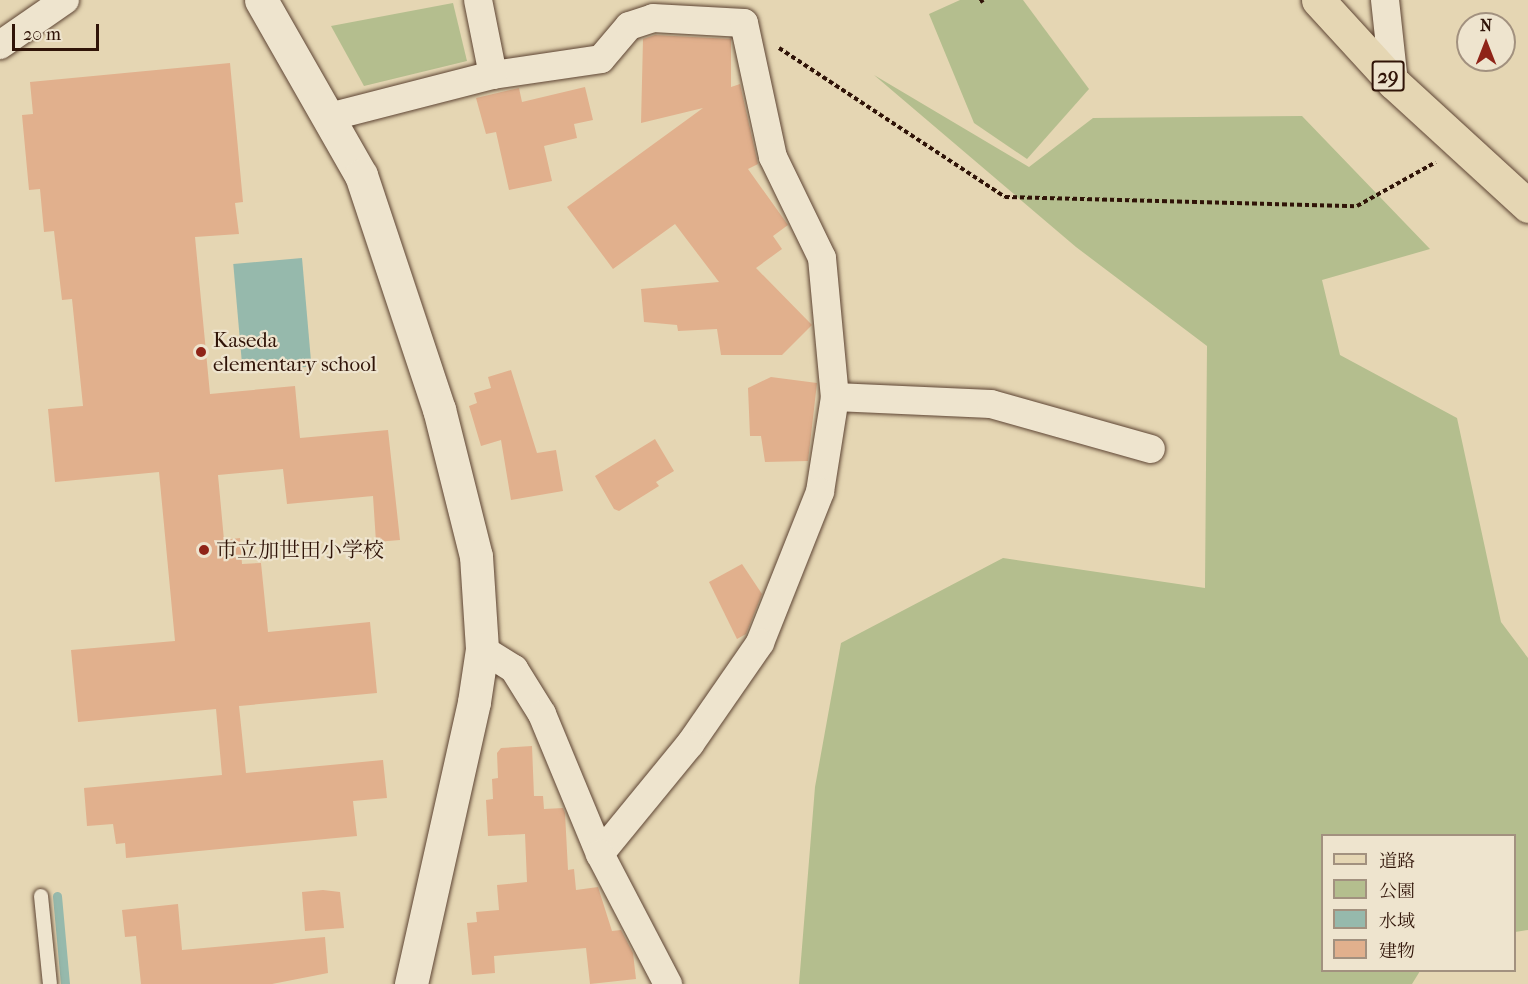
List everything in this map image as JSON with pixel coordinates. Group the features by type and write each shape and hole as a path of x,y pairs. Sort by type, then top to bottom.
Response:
{"main road":[{"name":"29","path":"1318,0 1394,83 1528,206"}],"street":[{"path":"0,45 65,0"},
{"path":"261,0 329,117 365,187 439,409 476,556 482,649 411,984"},
{"path":"478,0 493,75"},
{"path":"1385,0 1394,83"},
{"path":"329,117 493,75 601,59 629,26 651,9 744,23 773,157 822,258 835,397 820,492 760,643 690,744 600,854"},
{"path":"835,397 991,404 1151,449"},
{"path":"482,649 514,669 542,714 600,854 668,984"}],"lane":[{"path":"41,896 50,984"}],"path":[{"path":"744,23 1005,197 1357,206 1463,147"}],"green space":[{"path":"960,0 1023,0 1089,89 1027,159 974,123 929,14"},
{"path":"453,3 467,61 364,86 331,26"},
{"path":"874,75 1029,167 1093,118 1302,116 1430,249 1322,280 1340,355 1457,418 1501,622 1528,658 1528,930 1516,932 1516,834 1321,834 1321,972 1419,972 1412,984 799,984 815,787 841,643 1003,558 1205,588 1207,346 1076,247"}],"water":[{"path":"302,258 311,367 243,373 233,264"}],"building":[{"path":"655,35 731,39 731,87 740,84 758,164 748,169 788,225 773,236 782,249 756,268 812,325 782,355 721,355 717,329 678,331 677,325 644,322 641,289 719,282 675,224 613,269 567,207 703,108 641,123 643,39"},
{"name":"市立加世田小学校","path":"230,63 243,202 235,203 239,234 195,237 210,394 295,386 300,438 388,430 400,540 376,542 373,496 287,504 283,469 218,475 224,540 240,538 242,564 261,563 268,632 370,622 377,693 239,706 246,773 383,760 387,798 353,801 357,836 126,858 125,843 116,844 113,824 87,826 84,788 222,775 216,709 78,722 71,650 175,641 159,472 55,482 48,409 83,406 72,299 62,300 54,231 44,232 40,189 29,190 22,115 33,114 30,82"},
{"path":"585,87 593,120 574,124 577,138 544,146 552,181 509,190 496,132 486,134 476,98 519,88 522,102"},
{"path":"511,370 537,453 556,450 563,491 511,500 501,440 481,446 469,406 477,403 474,393 491,388 488,377"},
{"path":"771,377 817,383 808,461 765,462 761,436 750,436 748,388"},
{"path":"655,439 674,471 656,482 659,486 619,511 614,509 595,476"},
{"path":"742,564 762,594 746,634 737,639 709,582"},
{"path":"532,746 534,796 543,796 544,809 563,808 568,870 574,869 576,890 598,887 612,931 621,930 633,953 636,979 590,984 586,948 494,956 495,973 472,975 467,923 477,922 476,912 499,910 497,885 527,882 525,834 488,836 486,800 493,799 492,779 498,778 497,753 501,748"},
{"path":"323,890 340,892 344,928 305,931 302,892"},
{"path":"178,904 182,950 325,937 328,973 272,984 141,984 136,936 125,937 122,910"}],"waterway":[{"path":"57,896 65,984"}],"place":[{"name":"Kaseda elementary school","path":"201,352"},
{"name":"市立加世田小学校","path":"204,550"}]}
